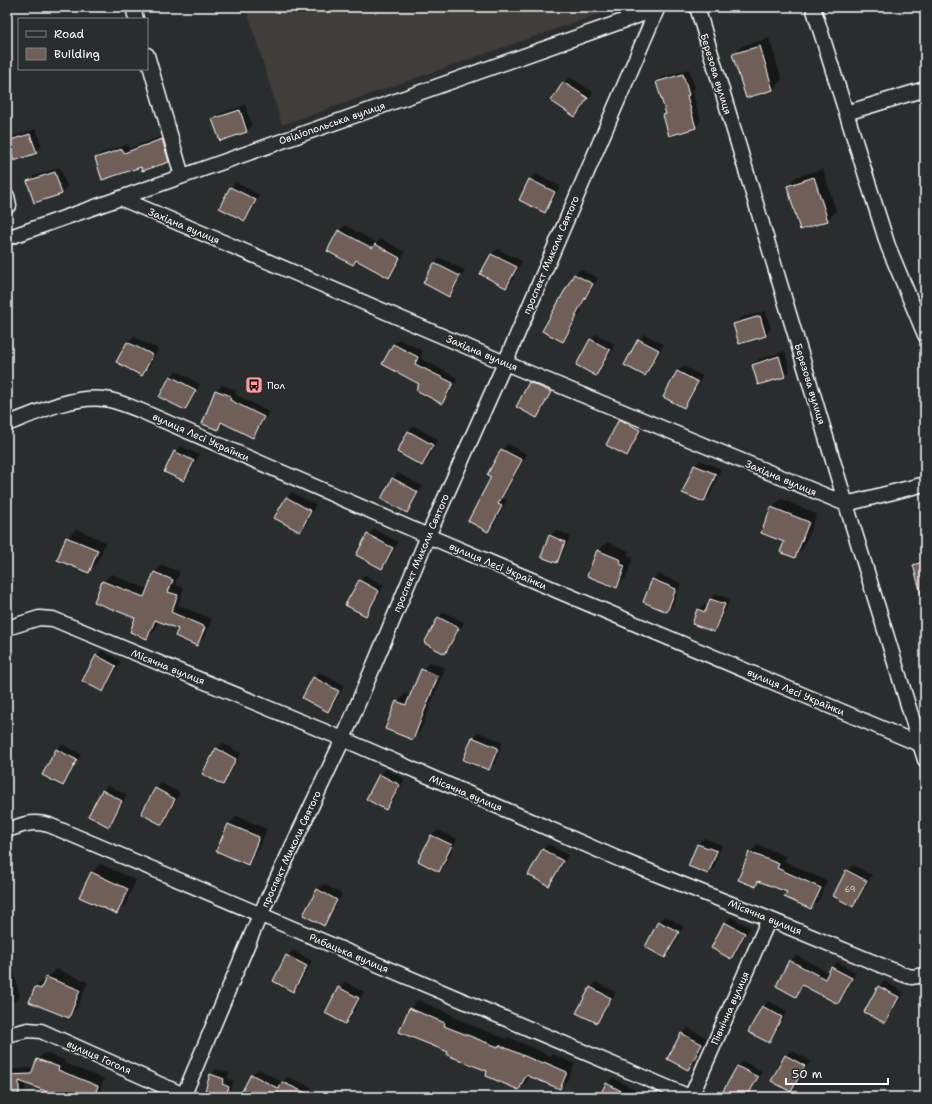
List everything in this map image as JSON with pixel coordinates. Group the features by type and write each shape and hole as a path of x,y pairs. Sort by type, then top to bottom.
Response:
{"street":[{"path":"133,7 136,18"},
{"name":"Березова вулиця","path":"697,7 846,504 925,760"},
{"path":"813,7 888,246 925,335"},
{"name":"Овідіопольська вулиця","path":"7,238 657,8"},
{"name":"проспект Миколи Святого","path":"185,1096 260,915 343,739 428,536 505,363 657,8"},
{"path":"148,58 182,176"},
{"path":"846,113 925,89"},
{"name":"Західна вулиця","path":"120,198 505,363 846,504"},
{"name":"вулиця Лесі Українки","path":"7,424 74,400 90,398 106,399 139,410 428,536 920,744"},
{"path":"846,504 925,484"},
{"name":"Місячна вулиця","path":"7,628 39,618 53,619 343,739 621,860 769,918 902,974 911,977 925,975"},
{"name":"Рибацька вулиця","path":"7,830 27,823 39,822 49,825 690,1097"},
{"name":"Північна вулиця","path":"690,1097 769,918"},
{"name":"вулиця Гоголя","path":"7,1035 28,1030 40,1031 185,1096"}],"shaded area":[{"path":"246,7 619,7 282,125"}],"building":[{"path":"760,46 773,90 746,98 732,54"},
{"path":"683,74 689,95 687,96 696,128 669,136 663,115 666,114 656,82"},
{"path":"563,82 588,98 575,117 551,101"},
{"path":"240,110 247,132 220,141 212,119"},
{"path":"30,134 37,153 14,161 7,141"},
{"path":"162,139 169,162 142,171 141,167 102,180 95,158 122,149 124,153"},
{"path":"55,172 62,194 34,203 27,181"},
{"path":"814,177 828,221 800,230 787,186"},
{"path":"529,179 555,192 545,213 519,200"},
{"path":"230,187 256,200 245,221 219,208"},
{"path":"338,230 372,248 375,244 400,258 389,278 356,260 353,265 327,251"},
{"path":"491,254 517,267 506,288 480,274"},
{"path":"434,263 460,276 449,297 423,283"},
{"path":"574,274 593,284 575,316 577,316 563,342 542,331"},
{"path":"760,316 766,336 739,344 733,324"},
{"path":"590,339 610,350 596,376 576,365"},
{"path":"638,339 659,350 645,376 624,365"},
{"path":"127,342 153,355 142,376 116,362"},
{"path":"393,344 418,357 415,364 453,383 442,404 416,390 419,384 382,364"},
{"path":"779,356 785,377 758,385 752,365"},
{"path":"677,371 698,382 684,408 663,397"},
{"path":"170,376 196,390 185,410 159,397"},
{"path":"529,382 551,392 537,418 516,407"},
{"path":"215,390 231,396 230,400 264,417 253,438 221,422 218,430 202,424"},
{"path":"619,419 640,430 627,456 606,445"},
{"path":"408,431 433,445 422,466 397,452"},
{"path":"501,449 522,460 498,504 502,506 488,532 468,521 491,477 487,475"},
{"path":"174,451 194,461 184,481 164,472"},
{"path":"694,465 716,474 704,502 682,493"},
{"path":"392,478 418,492 407,513 381,499"},
{"path":"286,497 311,511 300,532 274,518"},
{"path":"771,507 809,522 795,558 780,552 784,542 761,533"},
{"path":"367,534 393,548 382,569 356,555"},
{"path":"549,535 565,542 557,563 541,557"},
{"path":"66,537 98,550 89,573 57,560"},
{"path":"597,550 621,560 620,564 625,566 617,588 587,576"},
{"path":"925,561 925,597 922,597 913,565"},
{"path":"154,572 173,580 168,592 178,595 171,612 205,627 197,646 175,636 178,629 155,620 147,639 130,632 135,618 94,602 102,581 144,597"},
{"path":"652,579 676,589 667,612 643,602"},
{"path":"359,580 379,591 366,616 345,605"},
{"path":"710,599 725,604 714,632 692,624 697,609 705,612"},
{"path":"438,617 459,628 445,654 424,643"},
{"path":"96,655 116,666 103,692 82,681"},
{"path":"421,669 438,676 413,740 385,729 396,701 406,705"},
{"path":"313,677 339,691 328,712 302,698"},
{"path":"472,737 498,748 489,770 463,760"},
{"path":"216,748 236,759 223,785 202,774"},
{"path":"56,749 77,760 63,786 42,775"},
{"path":"379,774 400,785 386,810 366,799"},
{"path":"155,788 175,799 162,825 141,814"},
{"path":"102,790 122,801 109,827 88,816"},
{"path":"228,824 259,837 248,865 216,851"},
{"path":"431,835 452,845 439,872 418,861"},
{"path":"697,844 717,851 708,874 688,866"},
{"path":"542,849 563,861 549,886 528,875"},
{"path":"749,852 779,864 777,868 821,888 811,909 784,897 787,892 758,881 756,887 738,880"},
{"path":"846,870 867,881 853,907 833,896"},
{"path":"91,872 128,889 117,914 79,897"},
{"path":"317,889 337,900 324,926 303,915"},
{"path":"658,921 679,932 665,958 645,947"},
{"path":"724,922 745,933 731,959 711,948"},
{"path":"286,955 307,966 293,992 273,981"},
{"path":"789,960 825,979 831,967 852,978 838,1004 802,985 796,997 776,986"},
{"path":"46,977 80,990 69,1018 29,1002 35,987 41,989"},
{"path":"878,986 899,997 885,1023 864,1012"},
{"path":"338,987 359,998 345,1024 325,1013"},
{"path":"590,987 611,998 597,1023 576,1013"},
{"path":"762,1006 782,1017 769,1043 748,1032"},
{"path":"409,1008 445,1023 444,1026 498,1047 499,1045 543,1064 544,1062 567,1072 560,1089 526,1075 519,1090 486,1076 487,1071 447,1055 448,1052 399,1032"},
{"path":"681,1033 702,1044 688,1070 667,1059"},
{"path":"785,1055 805,1066 791,1092 771,1081"},
{"path":"37,1059 59,1067 58,1070 98,1086 94,1097 61,1097 19,1081 19,1097 7,1097 7,1075 31,1074"},
{"path":"737,1066 758,1077 747,1097 734,1097 723,1091"},
{"path":"210,1074 224,1079 222,1084 229,1087 225,1097 205,1091"},
{"path":"251,1074 279,1089 282,1082 315,1097 239,1097"},
{"path":"606,1083 633,1097 599,1097"}],"place":[{"name":"Пол","path":"254,385"}]}
